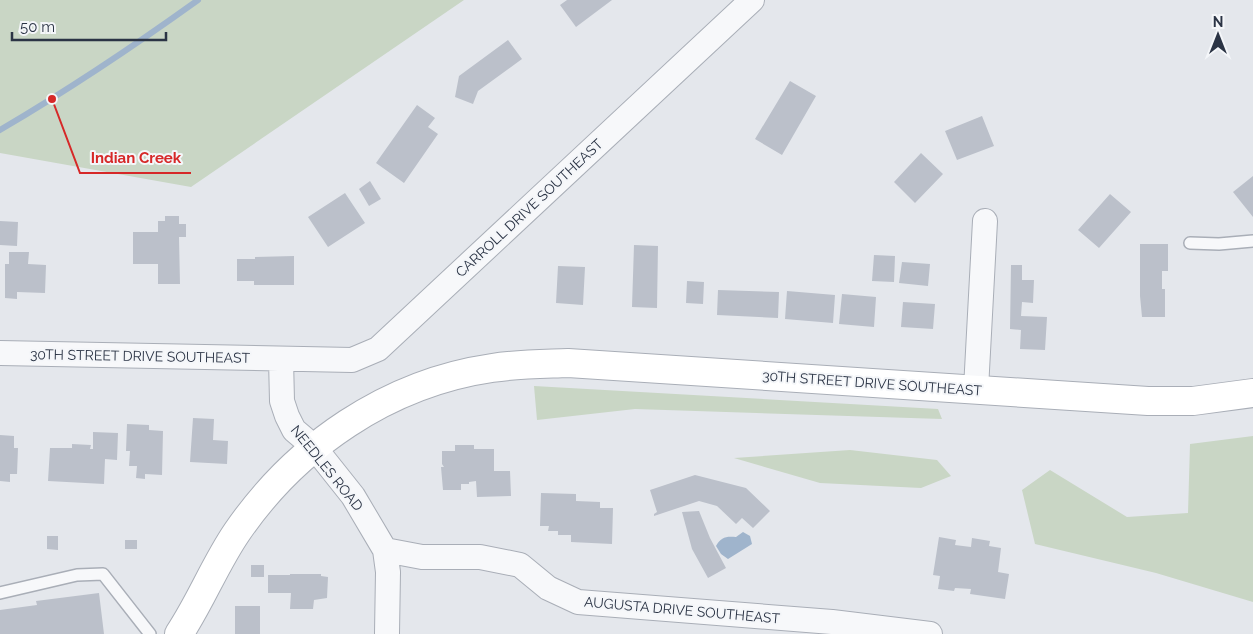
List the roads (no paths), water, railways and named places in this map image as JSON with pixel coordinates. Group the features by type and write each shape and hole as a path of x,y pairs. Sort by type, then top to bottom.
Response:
{"main road":[{"name":"30TH STREET DRIVE SOUTHEAST","path":"179,634 237,532 263,498 291,467 314,447 373,407 405,392 442,380 491,368 529,364 568,363 1148,401 1193,401 1253,393"}],"street":[{"name":"CARROLL DRIVE SOUTHEAST","path":"281,359 352,360 378,349 752,0"},
{"path":"976,389 985,221"},
{"name":"30TH STREET DRIVE SOUTHEAST","path":"0,353 281,359"},
{"name":"NEEDLES ROAD","path":"281,359 282,401 294,430 314,447 353,496 385,550 388,572 387,633"},
{"name":"AUGUSTA DRIVE SOUTHEAST","path":"385,550 422,557 480,557 520,565 548,588 578,602 832,622 930,634"}],"lane":[{"path":"1190,243 1220,244 1253,241"},
{"path":"0,593 77,575 103,574 150,634"}],"water":[{"path":"743,532 750,536 752,544 728,559 721,554 716,546 722,539 736,537"}],"waterway":[{"path":"0,130 100,67 198,0"}],"place":[{"name":"Indian Creek","path":"52,99"}]}
